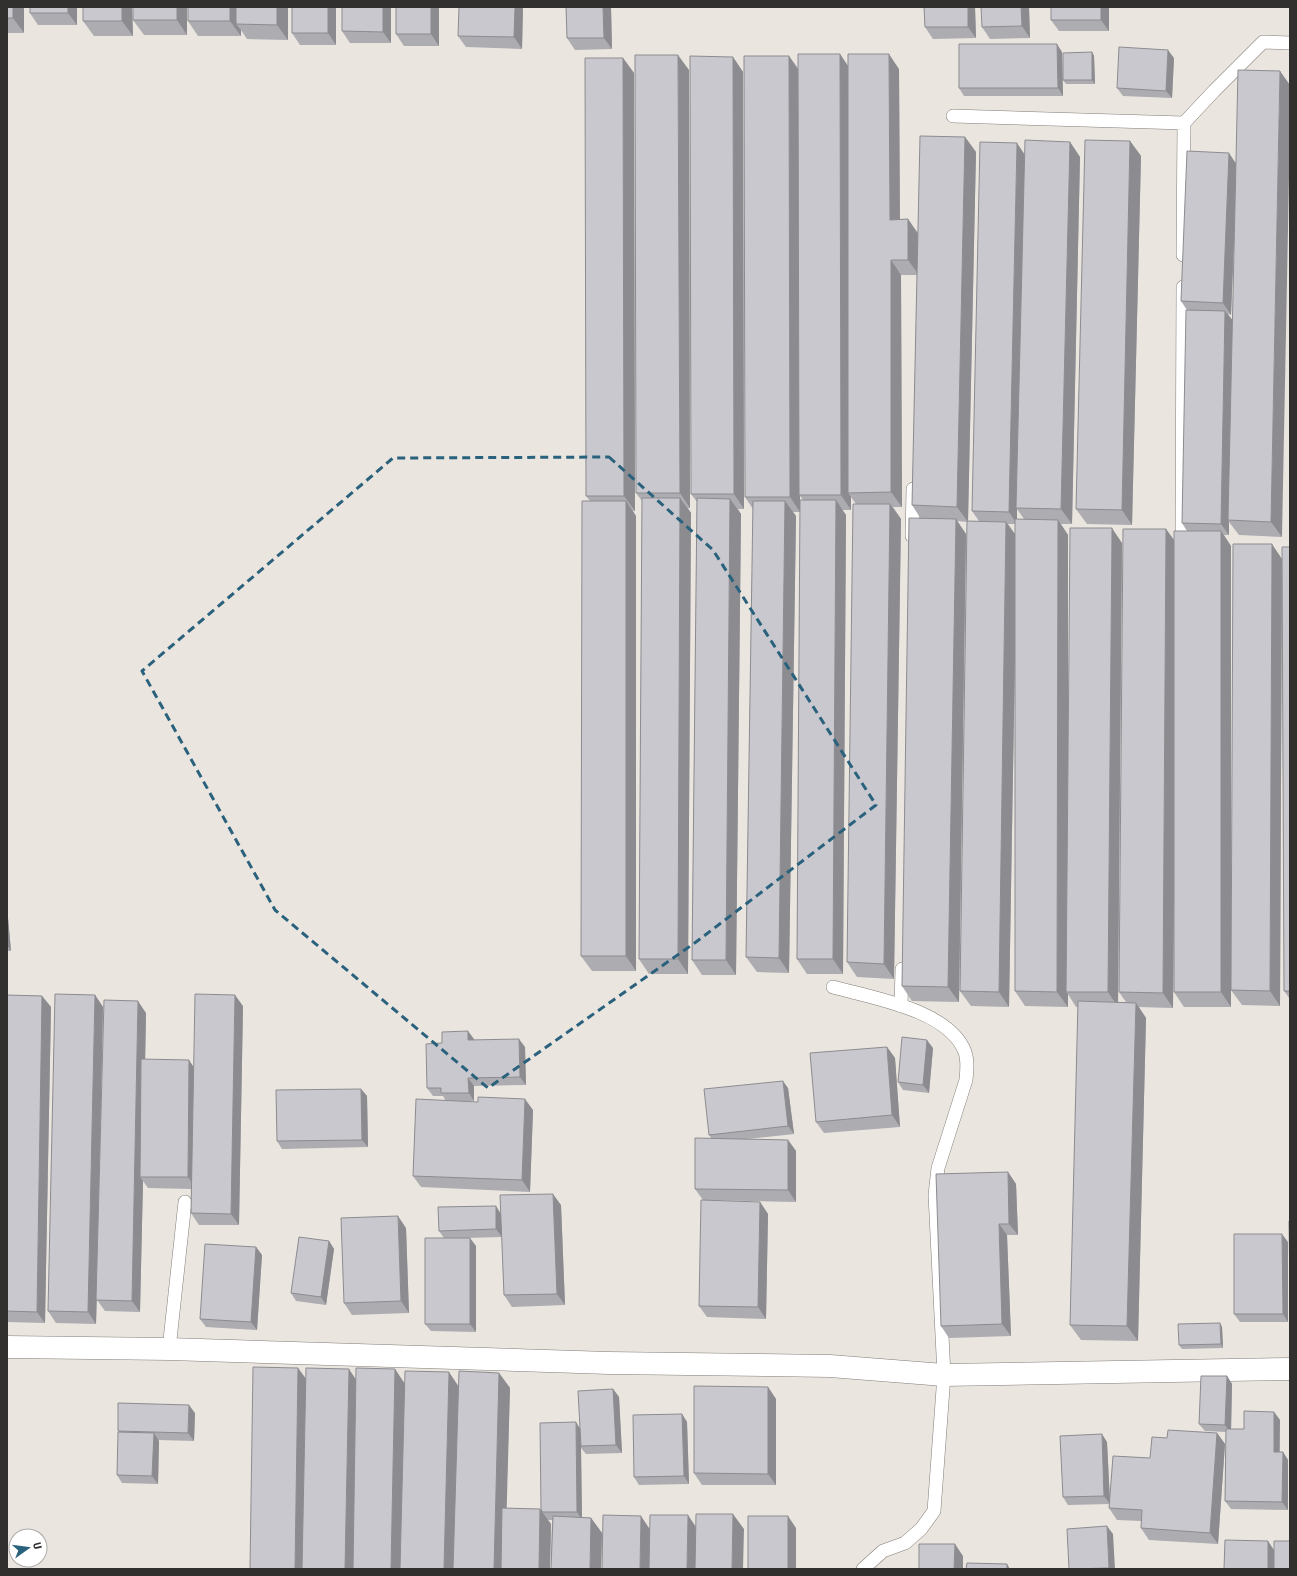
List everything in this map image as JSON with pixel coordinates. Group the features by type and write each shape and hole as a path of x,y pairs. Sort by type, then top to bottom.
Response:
{"street":[{"path":"7,1347 169,1349 610,1363 830,1366 944,1375 1290,1369"}],"lane":[{"path":"1182,540 1184,123 1263,42 1290,43"},
{"path":"953,116 1184,123"},
{"path":"911,551 913,479"},
{"path":"901,1006 902,958"},
{"path":"834,987 901,1006 936,1020 950,1030 962,1047 965,1053 967,1066 966,1080 938,1168 935,1195 944,1375 934,1510 921,1529 905,1543 883,1551 863,1569"},
{"path":"169,1349 185,1202"}],"highlighted area":[{"path":"609,457 713,550 876,805 696,942 488,1088 275,910 142,671 393,458"}],"building":[{"path":"7,7 13,7 13,18 7,18"},
{"path":"30,7 68,7 68,13 30,13"},
{"path":"83,7 122,7 122,21 83,21"},
{"path":"133,7 177,7 177,20 133,20"},
{"path":"188,7 230,7 230,21 188,21"},
{"path":"236,7 277,7 277,25 236,24"},
{"path":"292,7 328,7 328,33 292,33"},
{"path":"342,7 383,7 383,32 342,31"},
{"path":"396,7 431,7 431,34 396,34"},
{"path":"459,7 515,7 514,37 458,36"},
{"path":"566,7 603,7 604,38 567,38"},
{"path":"924,7 968,7 968,27 925,27"},
{"path":"981,7 1021,7 1022,26 982,27"},
{"path":"1051,7 1101,7 1101,20 1051,20"},
{"path":"959,44 1057,44 1058,88 959,88"},
{"path":"1119,47 1168,50 1166,91 1117,88"},
{"path":"1092,52 1092,80 1063,80 1063,53"},
{"path":"798,54 840,54 841,495 799,495"},
{"path":"848,54 889,54 890,220 908,219 908,260 891,260 891,492 848,493"},
{"path":"635,55 678,55 680,493 636,493"},
{"path":"690,56 733,57 734,494 691,494"},
{"path":"744,56 789,56 790,497 745,497"},
{"path":"585,58 623,58 624,496 586,496"},
{"path":"1238,70 1280,71 1271,522 1228,520"},
{"path":"920,136 965,137 957,507 912,505"},
{"path":"1025,140 1070,142 1061,509 1016,508"},
{"path":"1085,140 1130,141 1122,510 1076,509"},
{"path":"980,142 1017,143 1009,512 972,511"},
{"path":"1187,151 1229,153 1223,303 1181,301"},
{"path":"1186,310 1225,311 1221,524 1182,523"},
{"path":"642,498 680,498 678,959 639,959"},
{"path":"697,498 730,499 726,960 692,960"},
{"path":"800,500 836,500 833,959 797,959"},
{"path":"582,501 626,501 626,956 581,956"},
{"path":"753,501 785,501 779,958 746,957"},
{"path":"853,504 890,504 884,964 847,962"},
{"path":"909,518 956,519 948,987 902,986"},
{"path":"1015,519 1058,520 1057,992 1015,991"},
{"path":"967,521 1006,522 999,992 960,991"},
{"path":"1070,528 1112,528 1108,992 1066,992"},
{"path":"1123,529 1166,529 1163,993 1119,992"},
{"path":"1174,531 1221,531 1221,992 1174,992"},
{"path":"1233,544 1272,544 1270,991 1231,990"},
{"path":"1282,547 1290,547 1290,991 1284,991"},
{"path":"55,994 95,995 88,1312 48,1311"},
{"path":"195,994 235,995 231,1214 191,1213"},
{"path":"7,995 42,996 37,1312 7,1311"},
{"path":"104,1000 138,1001 132,1301 96,1300"},
{"path":"1078,1001 1136,1003 1127,1326 1070,1325"},
{"path":"468,1031 468,1040 519,1039 520,1077 468,1078 469,1093 441,1093 441,1088 427,1088 426,1044 442,1043 442,1032"},
{"path":"902,1037 927,1040 923,1085 898,1082"},
{"path":"887,1047 892,1115 816,1122 810,1053"},
{"path":"141,1059 189,1060 188,1177 140,1177"},
{"path":"783,1081 788,1126 709,1135 704,1089"},
{"path":"361,1089 362,1140 277,1141 276,1090"},
{"path":"478,1097 525,1099 522,1180 413,1176 416,1099 478,1102"},
{"path":"695,1138 788,1140 788,1190 695,1189"},
{"path":"1008,1172 1009,1224 999,1224 1002,1324 941,1326 936,1174"},
{"path":"553,1194 557,1294 504,1295 500,1195"},
{"path":"701,1200 760,1202 758,1307 699,1306"},
{"path":"496,1206 496,1229 439,1231 438,1207"},
{"path":"398,1216 401,1301 344,1303 341,1218"},
{"path":"1289,1221 1290,1221 1290,1294"},
{"path":"1234,1234 1282,1234 1283,1314 1234,1314"},
{"path":"299,1237 329,1241 321,1297 291,1293"},
{"path":"425,1238 470,1238 470,1324 425,1324"},
{"path":"205,1244 256,1247 251,1322 200,1319"},
{"path":"1220,1323 1221,1344 1179,1345 1178,1324"},
{"path":"253,1367 298,1368 295,1569 250,1569"},
{"path":"306,1368 349,1369 345,1569 302,1569"},
{"path":"356,1368 395,1369 391,1569 353,1569"},
{"path":"405,1371 449,1372 444,1569 400,1569"},
{"path":"459,1371 499,1373 494,1569 453,1569"},
{"path":"1201,1376 1227,1376 1225,1425 1199,1424"},
{"path":"694,1386 768,1387 768,1474 694,1473"},
{"path":"613,1389 616,1445 581,1446 578,1391"},
{"path":"118,1403 189,1405 188,1433 118,1431"},
{"path":"1244,1411 1274,1412 1274,1452 1283,1452 1282,1502 1225,1501 1226,1429 1244,1429"},
{"path":"682,1414 684,1476 634,1477 633,1415"},
{"path":"576,1422 577,1512 543,1512 541,1510 540,1423"},
{"path":"1168,1430 1217,1433 1210,1533 1141,1528 1142,1510 1109,1508 1113,1456 1150,1458 1152,1437 1167,1438"},
{"path":"118,1432 154,1433 152,1476 117,1475"},
{"path":"1102,1434 1104,1496 1063,1497 1060,1436"},
{"path":"502,1508 540,1509 539,1569 501,1569"},
{"path":"696,1514 733,1514 732,1569 695,1569"},
{"path":"603,1515 641,1516 640,1569 602,1569"},
{"path":"650,1515 688,1515 687,1569 649,1569"},
{"path":"553,1516 591,1518 590,1569 551,1569"},
{"path":"748,1516 788,1516 788,1569 748,1569"},
{"path":"1107,1526 1109,1568 1069,1569 1067,1529"},
{"path":"1225,1540 1268,1541 1268,1569 1224,1569"},
{"path":"1274,1541 1290,1541 1290,1569 1274,1569"},
{"path":"919,1544 955,1544 954,1569 919,1569"},
{"path":"967,1563 1007,1564 1007,1569 966,1569"}]}
